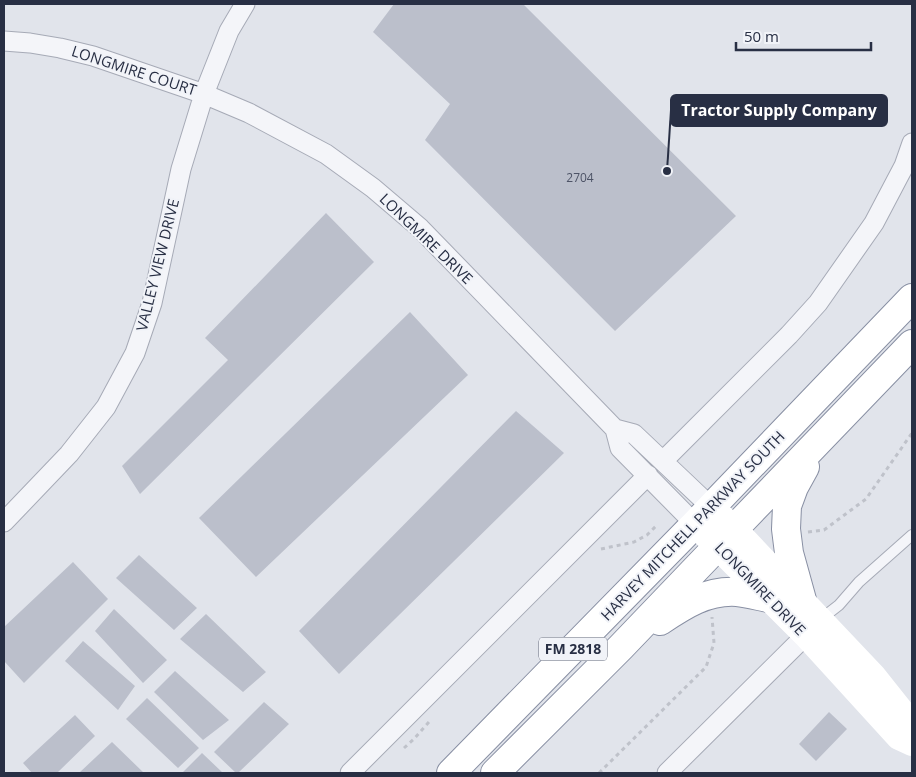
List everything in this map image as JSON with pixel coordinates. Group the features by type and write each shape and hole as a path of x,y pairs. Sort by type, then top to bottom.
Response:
{"highway":[{"name":"HARVEY MITCHELL PARKWAY SOUTH","path":"451,773 703,516 912,298"},
{"name":"HARVEY MITCHELL PARKWAY SOUTH","path":"495,773 622,647 912,344"},
{"path":"802,600 789,553 786,534 787,506 794,486 817,443"},
{"path":"622,647 699,597 716,593 737,592 768,598"}],"street":[{"name":"VALLEY VIEW DRIVE","path":"4,522 69,454 106,407 134,353 152,303 181,169 204,94 229,31 245,4"},
{"name":"LONGMIRE COURT","path":"4,41 37,44 93,56 204,94"},
{"name":"LONGMIRE DRIVE","path":"204,94 249,113 326,154 373,188 420,228 615,429 620,448 648,475 703,516 802,600 813,628 899,737 912,743"},
{"path":"663,461 790,335 818,303 874,223 904,166 912,143"},
{"name":"LONGMIRE DRIVE","path":"615,429 634,434 663,461 703,516"},
{"path":"350,773 648,475"},
{"name":"LONGMIRE DRIVE","path":"726,537 768,598 813,628 874,677 912,725"},
{"path":"667,773 813,628"}],"lane":[{"path":"813,628 839,604 858,582 912,535"}],"path":[{"path":"786,534 824,530 866,500 912,432"},
{"path":"599,773 706,667 714,643 710,594"}],"building":[{"path":"394,4 523,4 736,216 615,331 425,140 450,104 373,32"},
{"path":"326,213 374,262 140,494 122,466 228,360 205,338"},
{"path":"410,312 468,375 256,577 199,518"},
{"path":"516,411 564,453 339,674 299,631"},
{"path":"139,555 197,608 174,630 116,578"},
{"path":"73,562 108,599 24,683 4,661 4,627"},
{"path":"114,609 167,660 143,683 95,631"},
{"path":"206,614 266,672 243,692 180,639"},
{"path":"83,641 135,686 118,710 65,661"},
{"path":"175,671 229,720 203,740 154,692"},
{"path":"147,698 199,748 178,768 126,719"},
{"path":"264,702 289,724 236,773 214,752"},
{"path":"829,712 847,729 816,761 799,744"},
{"path":"75,715 95,736 57,773 32,773 23,763"},
{"path":"112,742 144,773 79,773"},
{"path":"202,753 223,773 182,773"}],"place":[{"name":"Tractor Supply Company","path":"667,171"}]}
